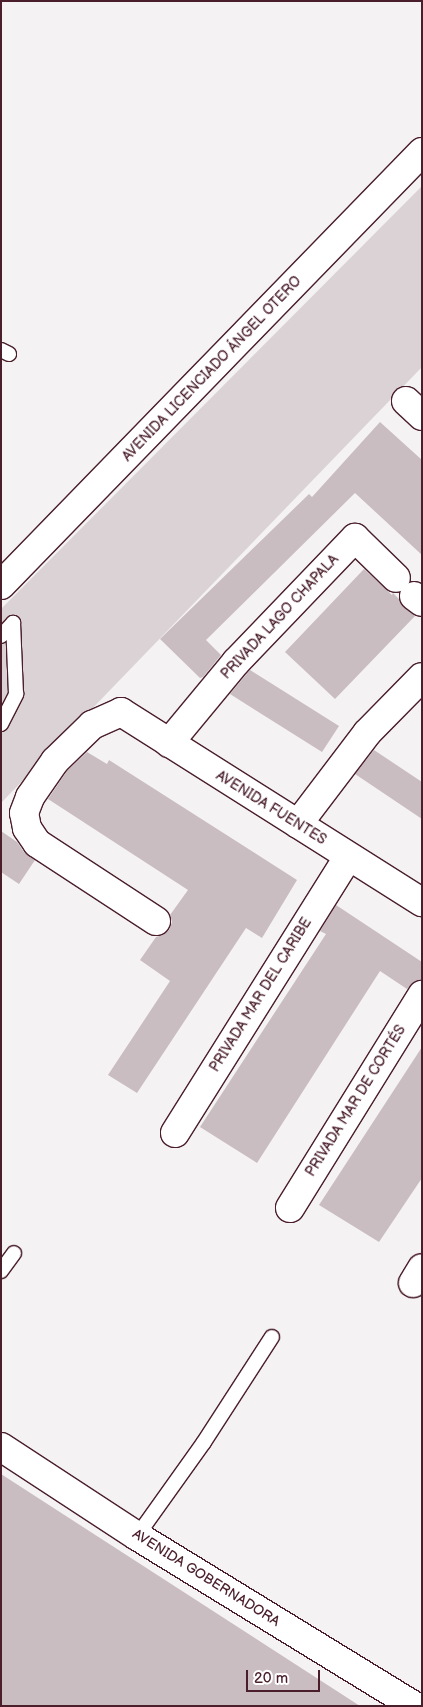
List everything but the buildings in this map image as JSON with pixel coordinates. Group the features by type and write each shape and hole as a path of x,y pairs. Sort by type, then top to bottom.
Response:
{"street":[{"name":"AVENIDA LICENCIADO ÁNGEL OTERO","path":"1,585 422,152"},
{"name":"PRIVADA LAGO CHAPALA","path":"169,743 236,662 355,538 411,592"},
{"path":"298,824 367,733 422,677"},
{"name":"AVENIDA FUENTES","path":"156,921 37,843 27,828 24,813 30,797 54,760 92,725 121,712 422,902"},
{"name":"PRIVADA MAR DEL CARIBE","path":"175,1133 348,857"},
{"name":"PRIVADA MAR DE CORTÉS","path":"290,1208 422,995"},
{"name":"AVENIDA GOBERNADORA","path":"1,1447 137,1536 414,1706"}],"lane":[{"path":"1,636 14,623 16,694 3,716"},
{"path":"1,1271 14,1253"},
{"path":"137,1536 204,1442 272,1337"}],"shaded area":[{"path":"422,186 422,367 1,803 1,609"}]}
